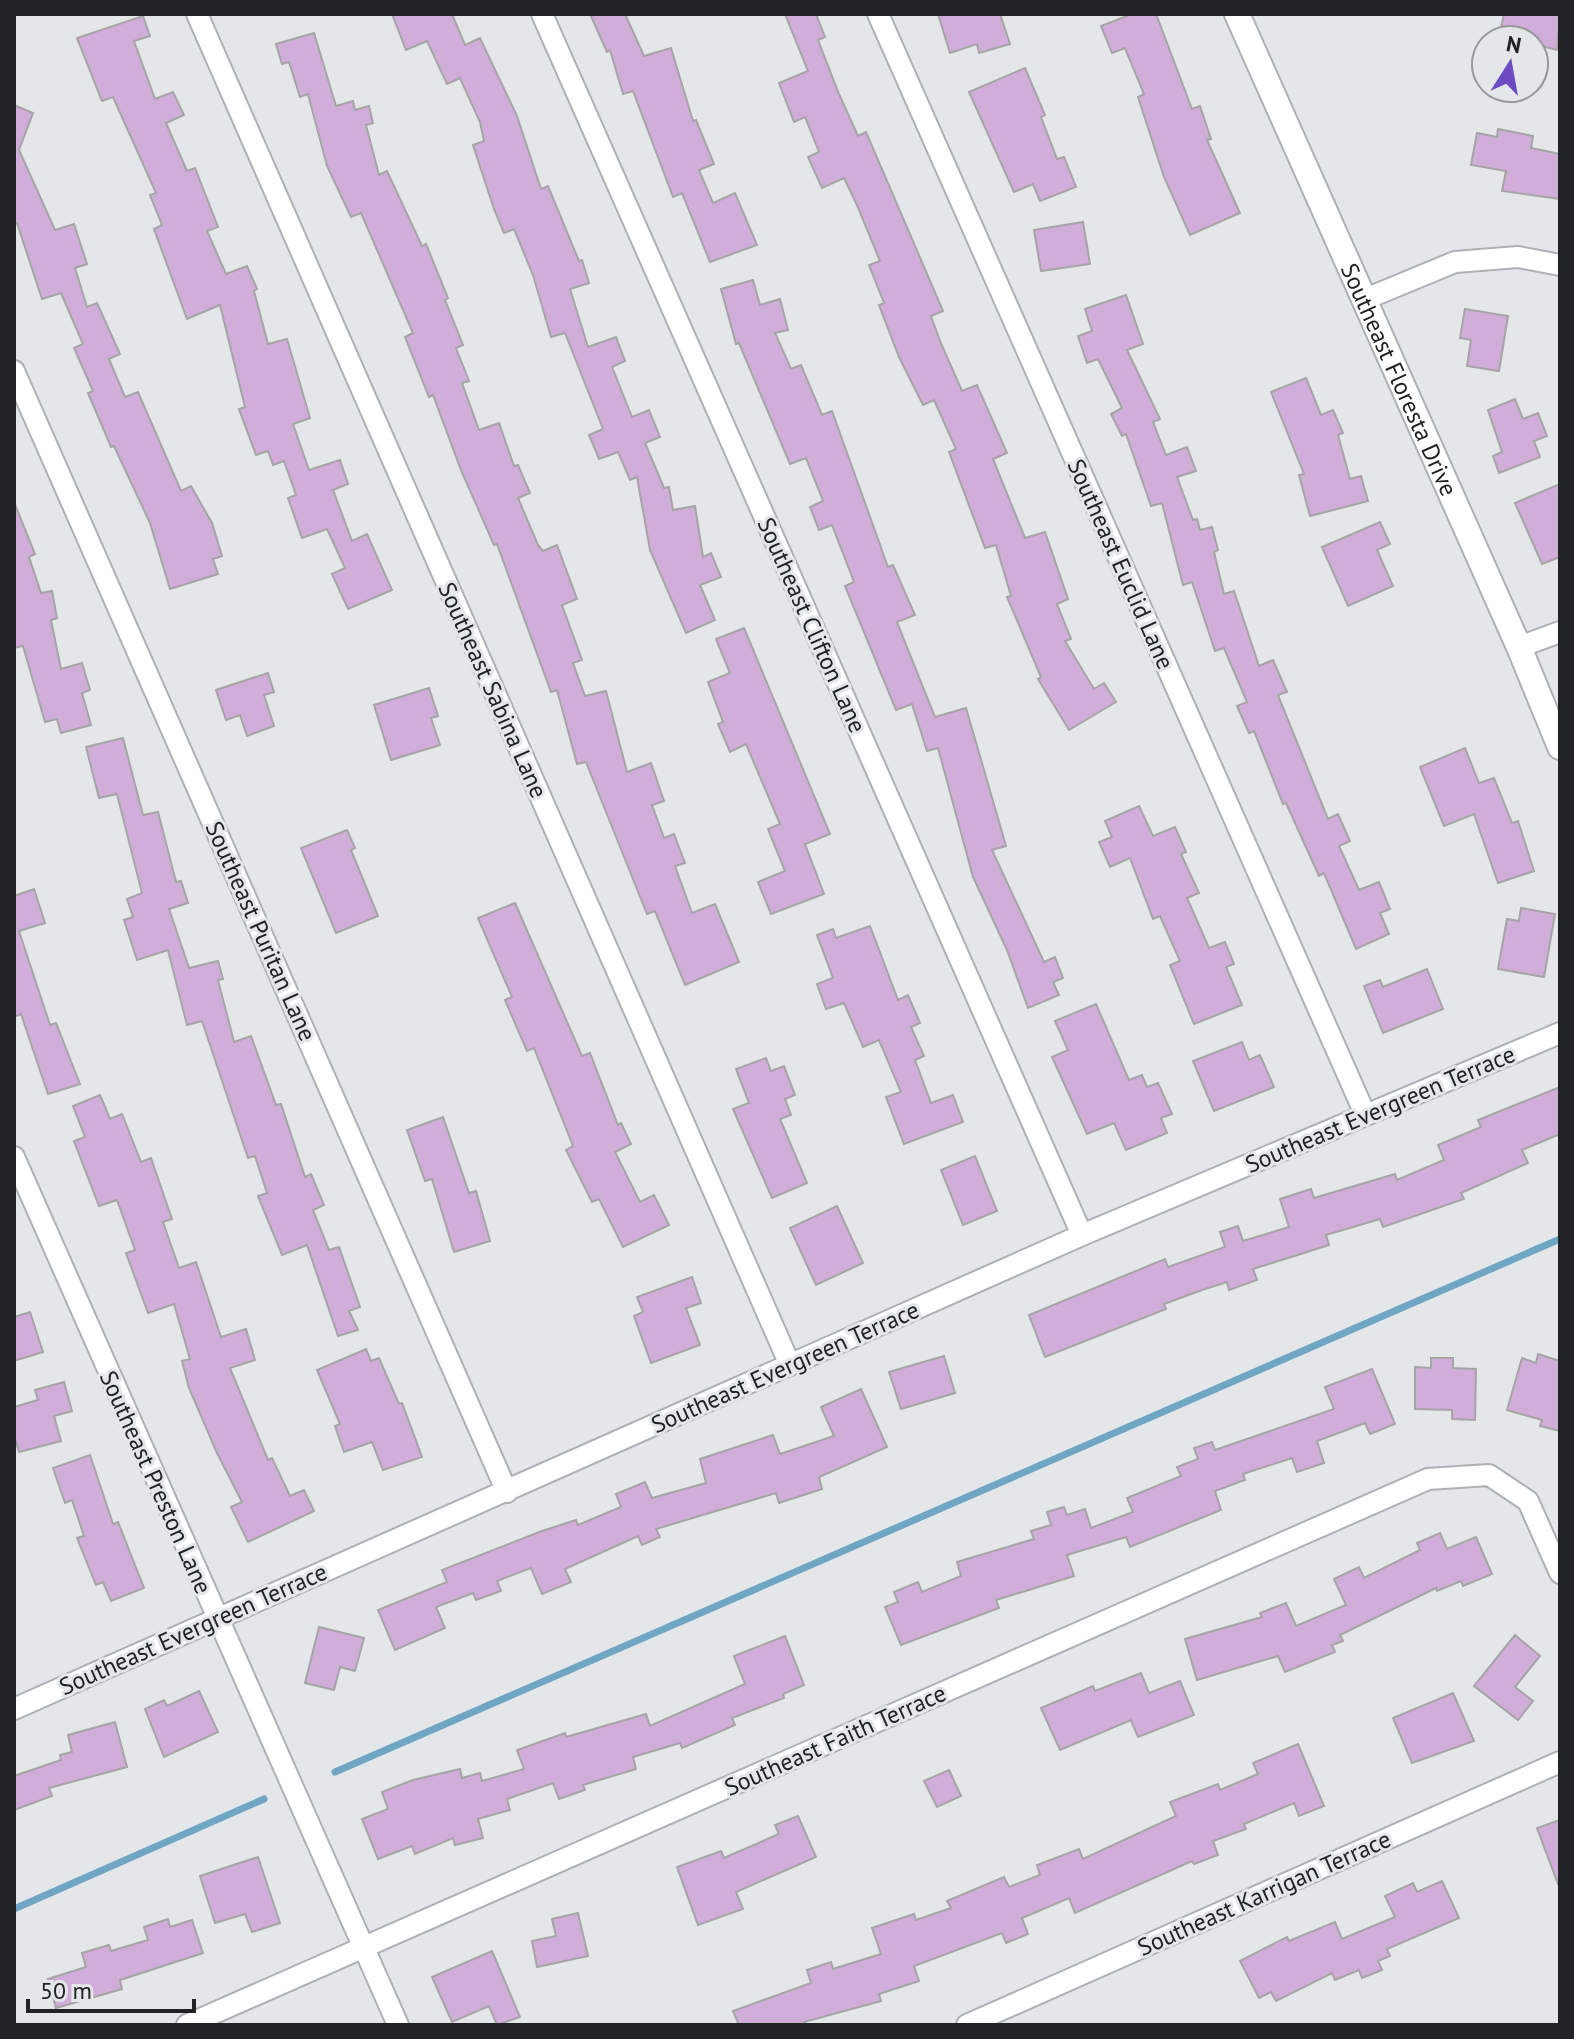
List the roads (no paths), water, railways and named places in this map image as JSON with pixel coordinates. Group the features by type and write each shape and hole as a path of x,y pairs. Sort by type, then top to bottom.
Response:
{"street":[{"name":"Southeast Sabina Lane","path":"197,14 790,1365"},
{"name":"Southeast Clifton Lane","path":"542,14 1082,1235"},
{"name":"Southeast Euclid Lane","path":"878,14 1365,1114"},
{"name":"Southeast Floresta Drive","path":"1237,14 1519,647 1560,747"},
{"path":"1363,300 1455,262 1518,257 1560,265"},
{"name":"Southeast Puritan Lane","path":"14,371 507,1492"},
{"path":"1519,647 1560,632"},
{"name":"Southeast Evergreen Terrace","path":"14,1709 1082,1235 1560,1033"},
{"name":"Southeast Preston Lane","path":"14,1157 398,2025"},
{"name":"Southeast Faith Terrace","path":"187,2025 1428,1479 1489,1475 1528,1501 1560,1573"},
{"name":"Southeast Karrigan Terrace","path":"967,2025 1560,1762"}],"waterway":[{"path":"335,1772 1560,1239"},
{"path":"14,1909 264,1799"}]}
